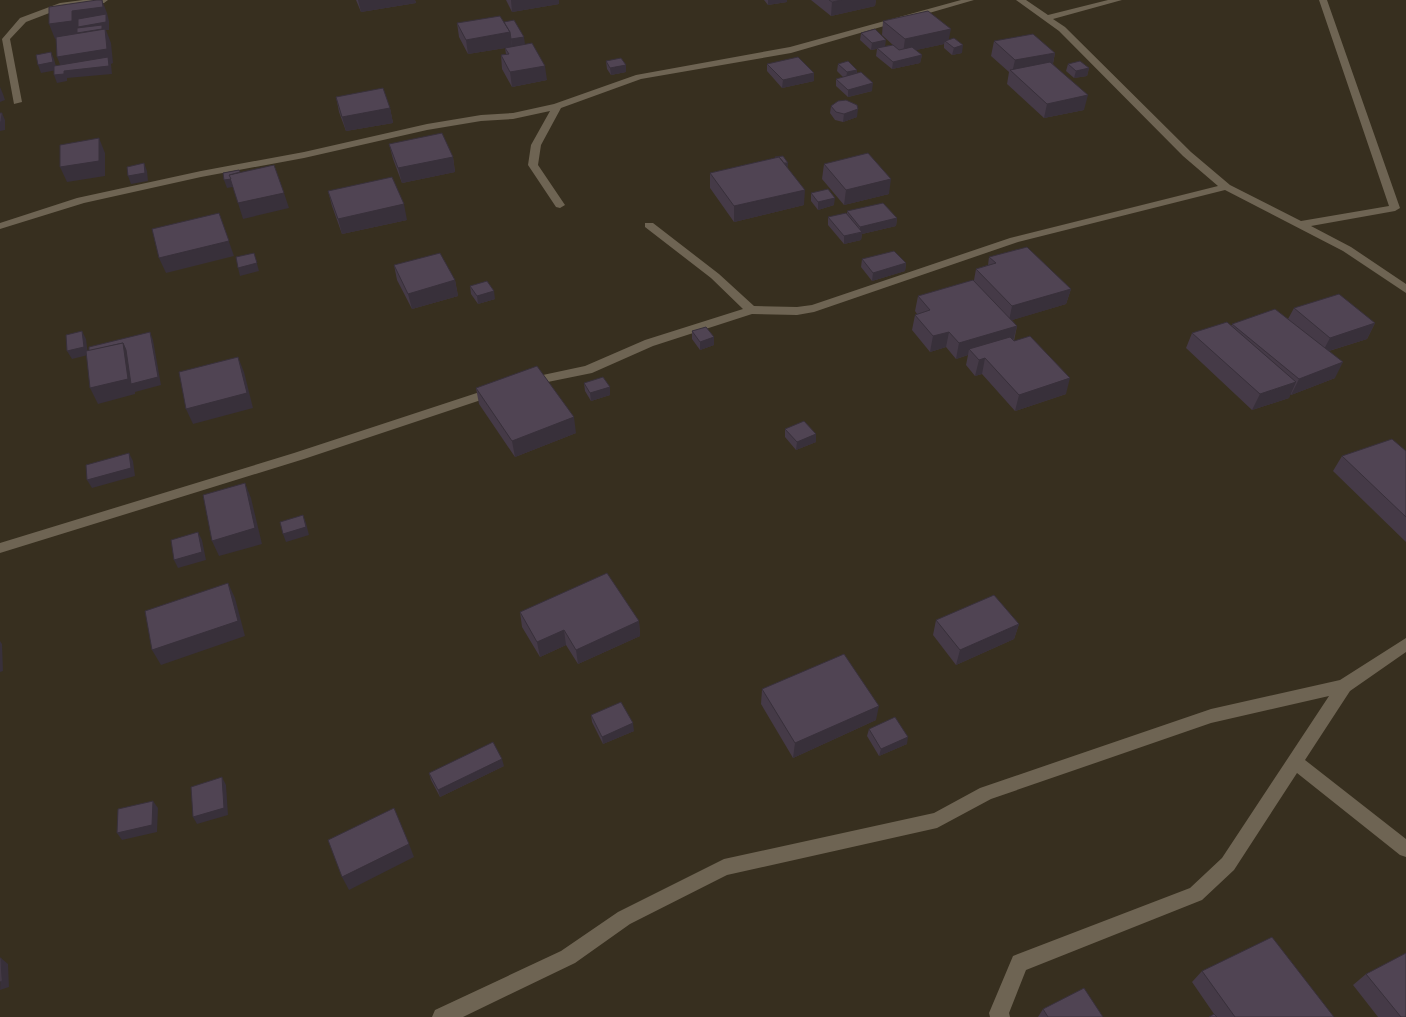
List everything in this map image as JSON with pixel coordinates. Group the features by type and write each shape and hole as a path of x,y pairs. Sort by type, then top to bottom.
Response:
{"street":[{"path":"17,102 6,39 23,20 63,5 104,0"},
{"path":"0,226 81,200 201,174 304,155 427,127 481,118 513,116 557,106 639,77 791,50 970,0"},
{"path":"1020,0 1062,29 1187,154 1226,187 1347,249 1406,288"},
{"path":"1047,18 1118,0"},
{"path":"1299,225 1400,208 1323,0"},
{"path":"557,106 536,144 533,165 560,205"},
{"path":"0,548 290,459 471,397 511,386 588,370 649,343 751,310 797,311 814,308 1014,240 1226,187"},
{"path":"649,225 715,276 751,310"},
{"path":"442,1017 568,957 624,918 724,867 937,820 986,793 1211,716 1344,686 1406,644"},
{"path":"1000,1017 999,1014 1020,963 1196,894 1228,864 1344,686"},
{"path":"1295,762 1406,849"}],"building":[{"path":"102,0 103,7 72,11 72,21 49,24 49,7"},
{"path":"928,11 951,29 905,39 883,21"},
{"path":"106,14 106,22 78,27 78,19"},
{"path":"500,16 510,32 466,40 457,23"},
{"path":"514,20 524,37 511,39 510,32 504,22"},
{"path":"102,25 102,29 77,33 77,28"},
{"path":"105,29 107,49 57,57 56,37"},
{"path":"875,29 886,40 872,43 861,33"},
{"path":"1033,34 1055,53 1015,60 994,41"},
{"path":"954,38 963,45 954,48 945,41"},
{"path":"532,43 545,66 510,72 501,55 509,54 505,48"},
{"path":"893,45 899,50 912,47 922,55 893,62 877,48"},
{"path":"51,52 53,62 38,65 36,55"},
{"path":"108,57 109,66 64,71 64,74 54,75 54,66"},
{"path":"798,57 814,73 783,80 767,64"},
{"path":"621,58 626,65 610,68 606,61"},
{"path":"848,61 857,70 847,72 838,64"},
{"path":"1080,61 1089,68 1076,71 1068,64"},
{"path":"1050,62 1088,95 1047,104 1010,70"},
{"path":"861,72 873,83 848,90 836,79"},
{"path":"383,88 390,108 342,117 336,97"},
{"path":"846,100 857,105 858,109 844,114 836,112 831,106 838,101"},
{"path":"442,133 453,157 398,168 389,144"},
{"path":"99,138 99,161 60,167 60,145"},
{"path":"868,153 891,179 846,190 824,164"},
{"path":"783,156 788,163 784,163 779,157 775,157"},
{"path":"779,157 805,190 734,206 710,173"},
{"path":"144,163 145,173 128,176 127,167"},
{"path":"274,165 284,193 238,203 229,175"},
{"path":"239,170 240,172 229,175 231,179 224,180 223,173"},
{"path":"392,177 404,204 338,219 328,191"},
{"path":"828,189 835,198 818,202 811,193"},
{"path":"883,203 897,218 860,227 847,211"},
{"path":"219,213 229,241 159,258 152,229"},
{"path":"846,213 862,232 844,236 828,217"},
{"path":"1027,247 1071,289 1012,306 976,269 996,263 989,257"},
{"path":"894,251 906,263 873,273 862,259"},
{"path":"254,253 257,263 238,268 236,257"},
{"path":"440,253 455,280 408,294 394,265"},
{"path":"973,280 1017,326 959,343 949,332 933,336 915,315 930,310 918,296"},
{"path":"487,281 494,291 477,296 470,286"},
{"path":"1339,294 1375,323 1330,338 1294,308"},
{"path":"1275,309 1343,362 1299,379 1232,324"},
{"path":"1227,322 1296,382 1260,394 1192,333"},
{"path":"706,327 714,337 700,342 692,331"},
{"path":"82,331 84,347 67,351 66,335"},
{"path":"150,332 158,377 131,384 126,350 123,343 89,351 89,347"},
{"path":"1030,336 1070,378 1019,395 985,358 979,360 969,349 1010,337 1014,341"},
{"path":"123,343 128,379 90,388 86,351"},
{"path":"238,357 247,393 186,409 179,372"},
{"path":"537,366 574,417 512,441 476,388"},
{"path":"603,377 610,387 590,393 584,383"},
{"path":"804,421 816,434 797,442 785,429"},
{"path":"1392,439 1406,451 1406,517 1342,456"},
{"path":"129,453 131,468 87,480 86,465"},
{"path":"245,483 255,528 212,541 203,495"},
{"path":"303,515 306,527 283,534 280,522"},
{"path":"198,532 202,552 174,560 171,540"},
{"path":"607,573 639,621 576,650 564,630 537,642 520,612"},
{"path":"228,583 238,621 152,650 145,611"},
{"path":"994,595 1019,624 960,650 936,620"},
{"path":"844,654 879,706 795,743 762,689"},
{"path":"621,702 633,723 602,737 591,715"},
{"path":"895,717 908,737 881,749 869,729"},
{"path":"493,742 502,759 438,790 429,773"},
{"path":"222,777 224,808 193,817 191,787"},
{"path":"153,801 152,825 117,833 118,809"},
{"path":"394,808 409,844 342,877 328,840"},
{"path":"1272,937 1334,1017 1235,1017 1202,971"},
{"path":"1406,953 1406,1017 1401,1017 1366,974"},
{"path":"0,958 2,981 0,982"},
{"path":"1084,988 1103,1017 1048,1017 1043,1009"}]}
